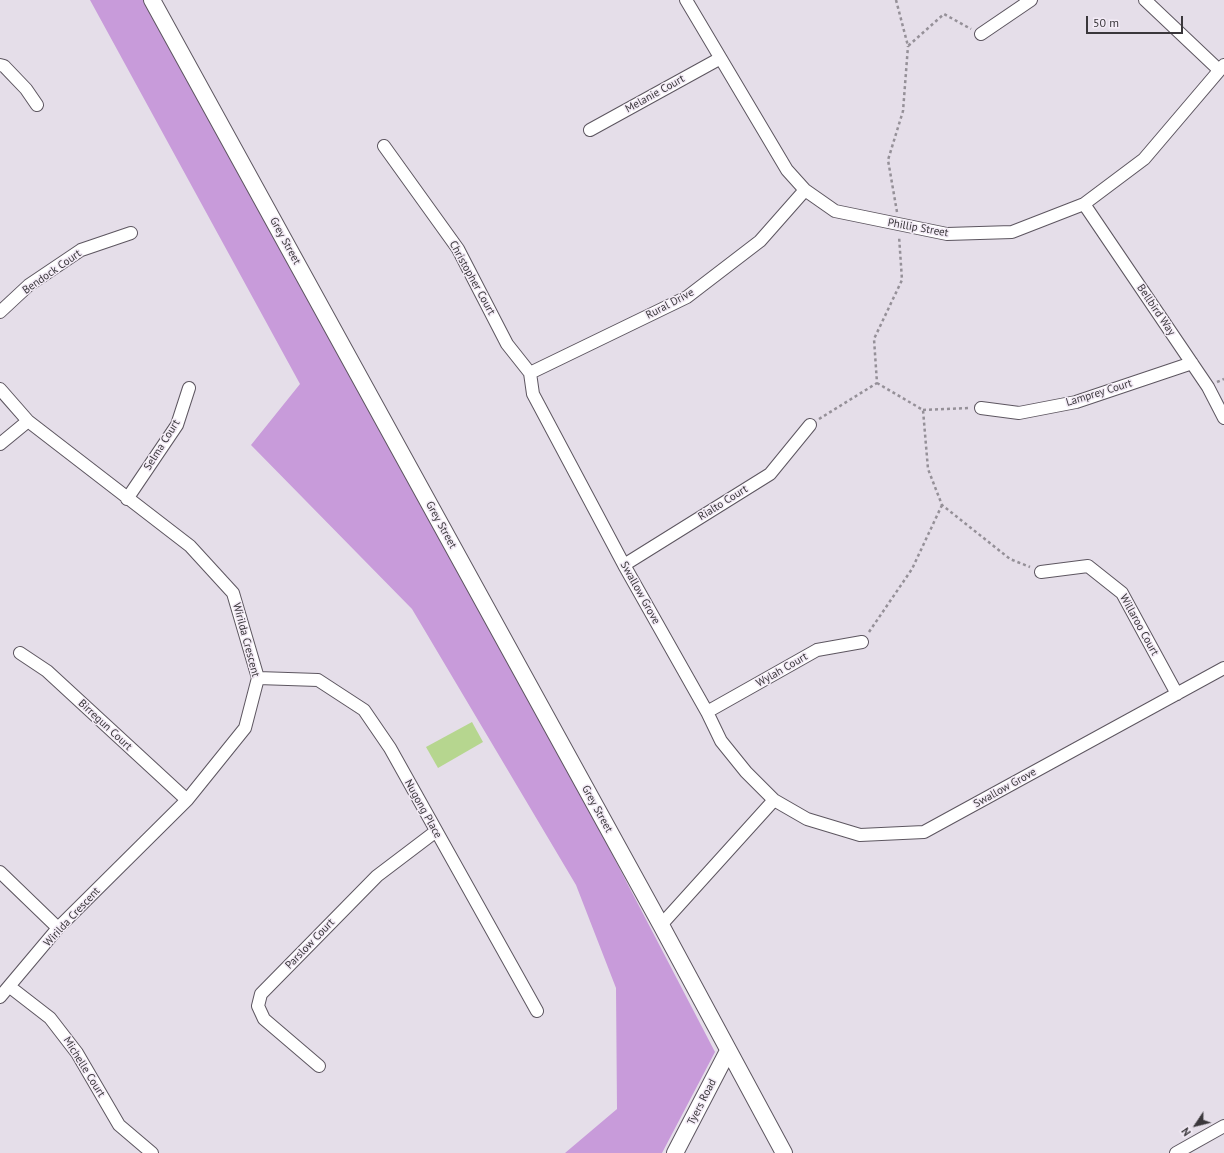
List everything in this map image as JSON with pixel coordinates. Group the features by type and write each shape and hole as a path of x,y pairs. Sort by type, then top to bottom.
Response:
{"main road":[{"name":"Grey Street","path":"152,0 661,925 784,1153"},
{"name":"Tyers Road","path":"675,1153 728,1051"}],"street":[{"name":"Phillip Street","path":"686,0 719,58 787,170 805,190 835,211 947,234 1012,232 1084,204 1144,159 1222,67"},
{"path":"981,34 1031,0"},
{"path":"1145,0 1222,67"},
{"name":"Melanie Court","path":"590,130 719,58"},
{"path":"0,65 4,66 26,89 37,105"},
{"name":"Christopher Court","path":"384,146 458,249 507,344 530,373"},
{"name":"Rural Drive","path":"530,373 688,297 760,242 805,190"},
{"name":"Bellbird Way","path":"1084,204 1192,362 1208,387 1224,418"},
{"name":"Bendock Court","path":"0,312 29,285 81,250 131,233"},
{"name":"Lamprey Court","path":"981,408 1019,413 1076,402 1192,362"},
{"name":"Swallow Grove","path":"530,373 533,394 624,565 707,712 721,741 746,772 774,800 807,819 860,834 924,832 1224,668"},
{"name":"Selma Court","path":"127,498 177,425 189,388"},
{"name":"Wirilda Crescent","path":"0,389 28,421 190,546 233,593 258,678 245,728 187,800 58,928 10,987 0,997"},
{"path":"0,444 28,421"},
{"name":"Rialto Court","path":"624,565 770,474 810,425"},
{"name":"Willaroo Court","path":"1041,572 1088,566 1122,593 1177,694"},
{"name":"Wylah Court","path":"707,712 817,650 862,642"},
{"name":"Birregun Court","path":"20,653 46,670 187,800"},
{"name":"Nugong Place","path":"258,678 318,680 364,710 390,748 435,832 537,1011"},
{"path":"661,925 774,800"},
{"name":"Parslow Court","path":"319,1066 264,1020 258,1006 261,994 377,876 435,832"},
{"path":"0,872 58,928"},
{"name":"Michelle Court","path":"10,987 50,1018 77,1053 119,1125 152,1153"},
{"path":"1176,1153 1224,1126"}],"path":[{"path":"877,383 874,339 902,280 899,224 888,160 903,111 908,46 896,0"},
{"path":"908,46 944,14 981,34"},
{"path":"877,383 923,410 981,408"},
{"path":"810,425 877,383"},
{"path":"923,410 928,469 942,505 1010,559 1041,572"},
{"path":"862,642 912,569 942,505"}],"shaded area":[{"path":"90,0 145,0 561,756 715,1052 662,1153 565,1153 617,1109 616,988 576,885 412,609 251,445 300,384"}],"building":[{"path":"472,722 483,742 438,768 426,747"}]}
